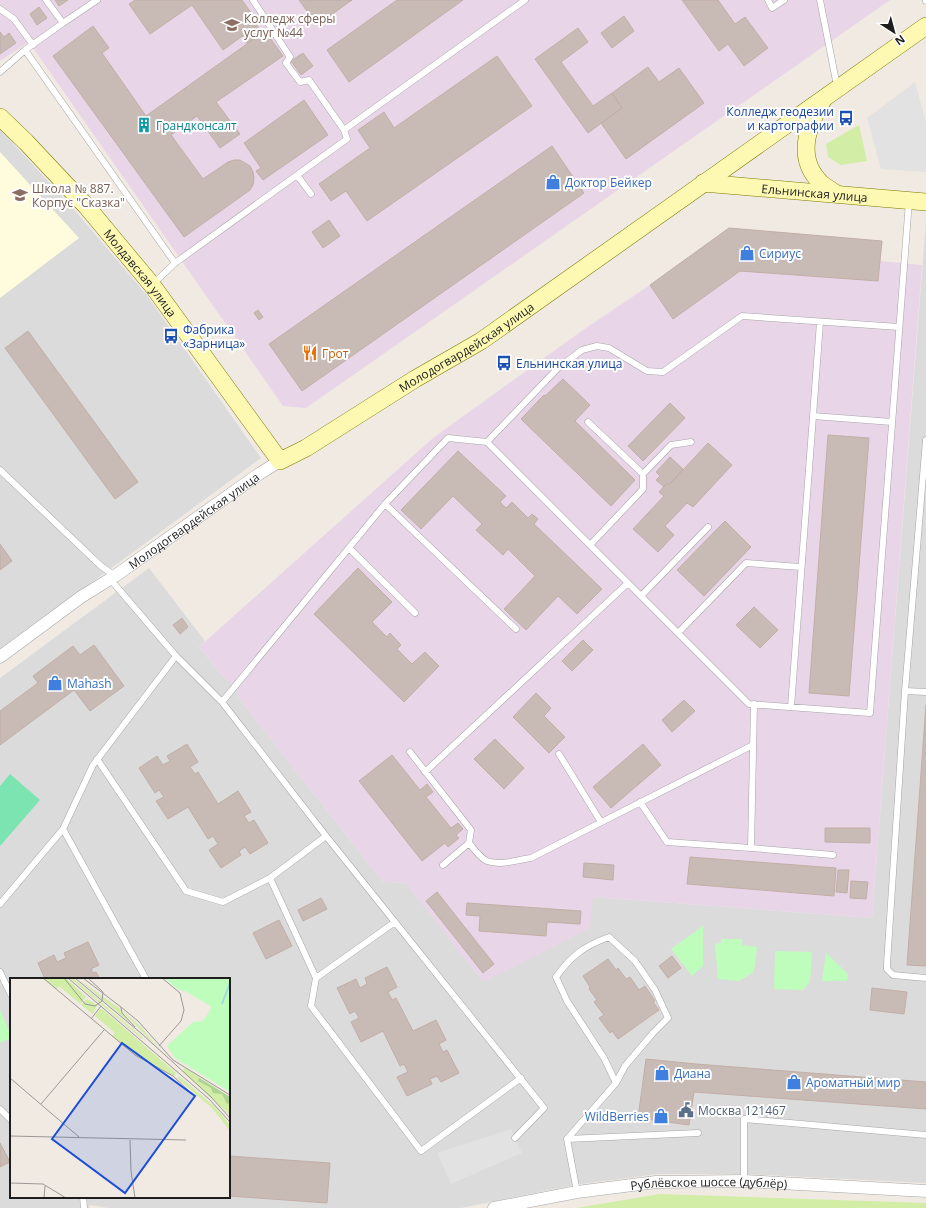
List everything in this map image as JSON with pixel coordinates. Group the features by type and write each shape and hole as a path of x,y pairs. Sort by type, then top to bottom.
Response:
{"street":[{"name":"Молодогвардейская улица","path":"0,657 81,597 112,578 260,474 280,461 306,448 415,379 481,341 926,26"},
{"path":"831,94 813,116 805,148 807,160 812,172 822,184 837,194"},
{"name":"Молдавская улица","path":"0,117 26,142 87,207 152,285 280,461"},
{"name":"Ельнинская улица","path":"703,183 926,202"},
{"name":"Рублёвское шоссе (дублёр)","path":"494,1208 577,1192 656,1182 744,1182 926,1191"}],"lane":[{"path":"46,0 62,23"},
{"path":"0,72 25,50 97,0"},
{"path":"152,285 175,263 347,139 344,130 309,80 300,82 286,63 290,57 253,0"},
{"path":"344,130 525,0"},
{"path":"768,0 772,8 784,0"},
{"path":"820,0 831,94"},
{"path":"0,9 14,19 33,45"},
{"path":"25,50 175,263"},
{"path":"298,175 312,194"},
{"path":"222,702 385,504 448,438 487,442 749,704 870,712 909,200"},
{"path":"487,442 558,368 582,350 597,346 609,348 647,371 663,372 742,316 899,327"},
{"path":"791,707 820,322"},
{"path":"813,416 892,422"},
{"path":"588,422 643,474"},
{"path":"926,440 886,964 889,972 893,975 926,978"},
{"path":"590,544 643,489 643,474 671,445 691,442"},
{"path":"0,470 101,566 176,656 222,702 326,836 521,1078 544,1108 515,1138"},
{"path":"385,504 516,629"},
{"path":"641,596 708,527"},
{"path":"918,532 926,533"},
{"path":"349,548 415,613"},
{"path":"678,633 746,563 801,567"},
{"path":"425,772 628,582"},
{"path":"0,904 63,829 92,765 176,656"},
{"path":"906,691 926,692"},
{"path":"752,848 754,704"},
{"path":"410,752 471,830 470,844 478,854 487,861 505,863 531,858 753,745"},
{"path":"559,754 601,822"},
{"path":"97,759 186,891 223,902 270,878 326,836"},
{"path":"640,802 667,842 833,855"},
{"path":"63,829 145,978"},
{"path":"443,865 470,844"},
{"path":"270,878 316,978 311,1006 421,1152 521,1078"},
{"path":"316,978 395,922"},
{"path":"567,1139 616,1083 625,1066 668,1018 655,990 635,961 609,937 592,942 578,951 566,963 556,977 567,1001 604,1058 616,1083"},
{"path":"0,972 10,993"},
{"path":"0,1110 10,1119"},
{"path":"744,1182 744,1119 926,1135"},
{"path":"567,1139 698,1132"},
{"path":"567,1139 577,1192"},
{"path":"83,1198 84,1208"}],"shaded area":[{"path":"0,0 890,0 306,408 283,406 29,42 0,61"},
{"path":"915,82 926,122 926,172 881,169 867,118"},
{"path":"0,129 77,213 148,297 261,458 0,650"},
{"name":"Школа № 887. Корпус \"Сказка\"","path":"0,152 79,238 0,298"},
{"path":"926,221 926,1183 745,1174 657,1174 574,1185 461,1208 108,1208 90,1205 89,1208 0,1208 0,678 149,568 205,641 199,647 224,678 230,681 238,691 237,696 383,882 406,883 483,981 593,897 872,918"},
{"path":"729,228 882,241 880,261 922,265 872,918 593,897 590,928 483,982 406,883 383,882 237,696 238,691 230,681 224,678 199,647 433,438 583,330 650,285"},
{"path":"511,1129 522,1153 451,1184 437,1153"}],"green space":[{"path":"859,125 867,161 841,165 828,157 826,144"},
{"path":"10,774 40,800 0,846 0,786"},
{"path":"703,926 703,966 692,976 671,949"},
{"path":"721,939 742,939 742,945 757,947 754,972 739,981 718,979 715,944 721,943"},
{"path":"775,951 812,952 810,982 803,990 774,989"},
{"path":"826,953 848,974 847,981 822,981"},
{"path":"0,1010 10,1033 10,1038 0,1043"},
{"path":"660,1194 926,1203 926,1208 576,1208"}],"building":[{"path":"55,0 68,0 59,6"},
{"name":"Колледж сферы услуг №44","path":"135,0 242,0 259,24 223,50 192,5 150,34 129,4"},
{"path":"299,0 352,0 317,25"},
{"path":"397,0 463,0 349,82 327,50"},
{"path":"682,0 718,0 735,24 745,17 768,48 744,66 728,44 719,51"},
{"path":"39,7 47,18 37,25 30,14"},
{"path":"624,16 634,31 612,48 601,33"},
{"name":"Грандконсалт","path":"93,26 109,48 102,53 146,116 265,31 283,56 216,102 240,134 220,148 197,116 171,135 203,179 228,162 234,160 240,160 250,166 254,178 253,185 250,190 184,237 53,56"},
{"path":"257,26 262,33 247,43 242,36"},
{"path":"578,28 588,42 561,62 593,106 612,93 622,108 588,133 535,59"},
{"path":"0,32 4,37 9,33 16,43 0,54"},
{"path":"303,53 313,66 301,75 291,61"},
{"path":"497,56 532,106 367,221 346,191 331,201 319,184 370,148 358,130 384,112 394,128"},
{"path":"648,67 659,82 679,68 704,103 626,159 601,123 622,108 612,93"},
{"path":"304,100 328,135 263,180 256,171 261,168 244,143"},
{"path":"552,146 584,193 302,391 269,344"},
{"path":"329,220 340,236 323,248 312,232"},
{"path":"729,228 882,241 878,281 740,271 673,319 650,285"},
{"path":"258,310 263,317 259,320 254,313"},
{"path":"28,331 138,482 115,499 5,348"},
{"path":"563,379 590,405 575,421 635,480 611,506 521,419 544,395 545,396"},
{"path":"670,403 685,418 643,461 628,446"},
{"path":"828,435 869,438 849,696 809,693"},
{"path":"708,443 732,465 693,507 687,503 665,526 674,535 658,552 633,529 664,496 659,492 667,483 669,485"},
{"path":"458,451 506,496 500,502 506,508 512,502 528,518 532,514 538,519 534,524 602,589 577,614 558,596 526,630 504,609 535,576 508,549 503,555 476,530 482,524 453,496 421,529 401,510"},
{"path":"670,457 683,469 669,485 667,483 664,487 656,480 660,476 656,472"},
{"path":"725,521 751,547 704,596 677,570"},
{"path":"0,544 12,561 0,570"},
{"path":"358,568 392,602 372,622 387,637 390,633 401,645 397,649 412,664 425,652 439,666 404,702 314,614"},
{"path":"754,607 778,630 760,648 736,625"},
{"path":"182,618 188,627 180,634 173,625"},
{"path":"583,640 593,650 572,671 562,661"},
{"path":"94,645 124,686 90,711 74,690 0,745 0,711 38,683 33,676 73,646 80,655"},
{"path":"536,693 551,708 544,716 565,737 549,753 513,717"},
{"path":"684,700 695,711 672,732 662,720"},
{"path":"926,705 926,966 907,965"},
{"path":"495,739 524,768 504,789 474,759"},
{"path":"187,744 198,762 190,767 195,774 198,772 218,804 238,791 251,812 244,816 249,823 254,820 268,843 250,854 245,847 239,851 241,855 221,868 209,850 218,844 213,836 208,839 188,807 168,819 156,801 164,797 159,790 155,793 139,768 157,756 163,765 170,761 167,756"},
{"path":"643,744 661,765 611,808 593,787"},
{"path":"392,755 420,790 427,784 433,792 426,797 451,828 458,823 463,829 456,835 459,838 448,847 445,843 422,861 359,781"},
{"path":"825,828 870,828 870,843 825,842"},
{"path":"690,857 836,868 834,896 687,884"},
{"path":"584,863 614,865 613,880 583,877"},
{"path":"838,870 849,870 847,893 836,892"},
{"path":"851,881 868,882 866,899 850,898"},
{"path":"437,892 494,964 483,973 426,901"},
{"path":"321,898 327,909 303,921 298,910"},
{"path":"467,903 581,911 580,924 547,922 546,936 479,931 480,916 466,915"},
{"path":"279,920 292,946 266,959 253,933"},
{"path":"88,942 99,965 91,969 93,973 96,972 99,978 45,978 38,963 54,955 57,962 66,958 64,953"},
{"path":"672,956 681,968 668,978 659,966"},
{"path":"608,959 616,970 618,968 626,979 630,977 639,990 645,986 659,1010 618,1039 612,1031 610,1033 599,1018 604,1015 594,1002 597,1000 589,989 590,987 583,976"},
{"path":"387,967 397,987 388,992 392,1000 396,998 413,1031 436,1020 446,1040 439,1044 443,1052 447,1050 459,1073 441,1082 437,1076 430,1079 432,1084 407,1096 397,1077 408,1072 404,1064 400,1066 383,1031 361,1042 351,1022 359,1018 355,1011 350,1014 337,988 356,979 360,988 367,984 365,978"},
{"path":"872,988 907,992 904,1014 870,1010"},
{"path":"646,1059 926,1082 926,1109 694,1092 689,1125 638,1118"},
{"path":"0,1143 10,1162 0,1167"},
{"path":"230,1156 330,1163 327,1203 230,1196"}],"place":[{"name":"Колледж сферы услуг №44","path":"232,25"},
{"name":"Колледж геодезии и картографии","path":"846,118"},
{"name":"Грандконсалт","path":"144,125"},
{"name":"Доктор Бейкер","path":"553,182"},
{"name":"Школа № 887. Корпус \"Сказка\"","path":"20,195"},
{"name":"Сириус","path":"747,253"},
{"name":"Фабрика «Зарница»","path":"171,336"},
{"name":"Грот","path":"310,353"},
{"name":"Ельнинская улица","path":"504,363"},
{"name":"Mahash","path":"55,683"},
{"name":"Диана","path":"662,1073"},
{"name":"Ароматный мир","path":"794,1082"},
{"name":"Москва 121467","path":"686,1110"},
{"name":"WildBerries","path":"661,1116"}]}
